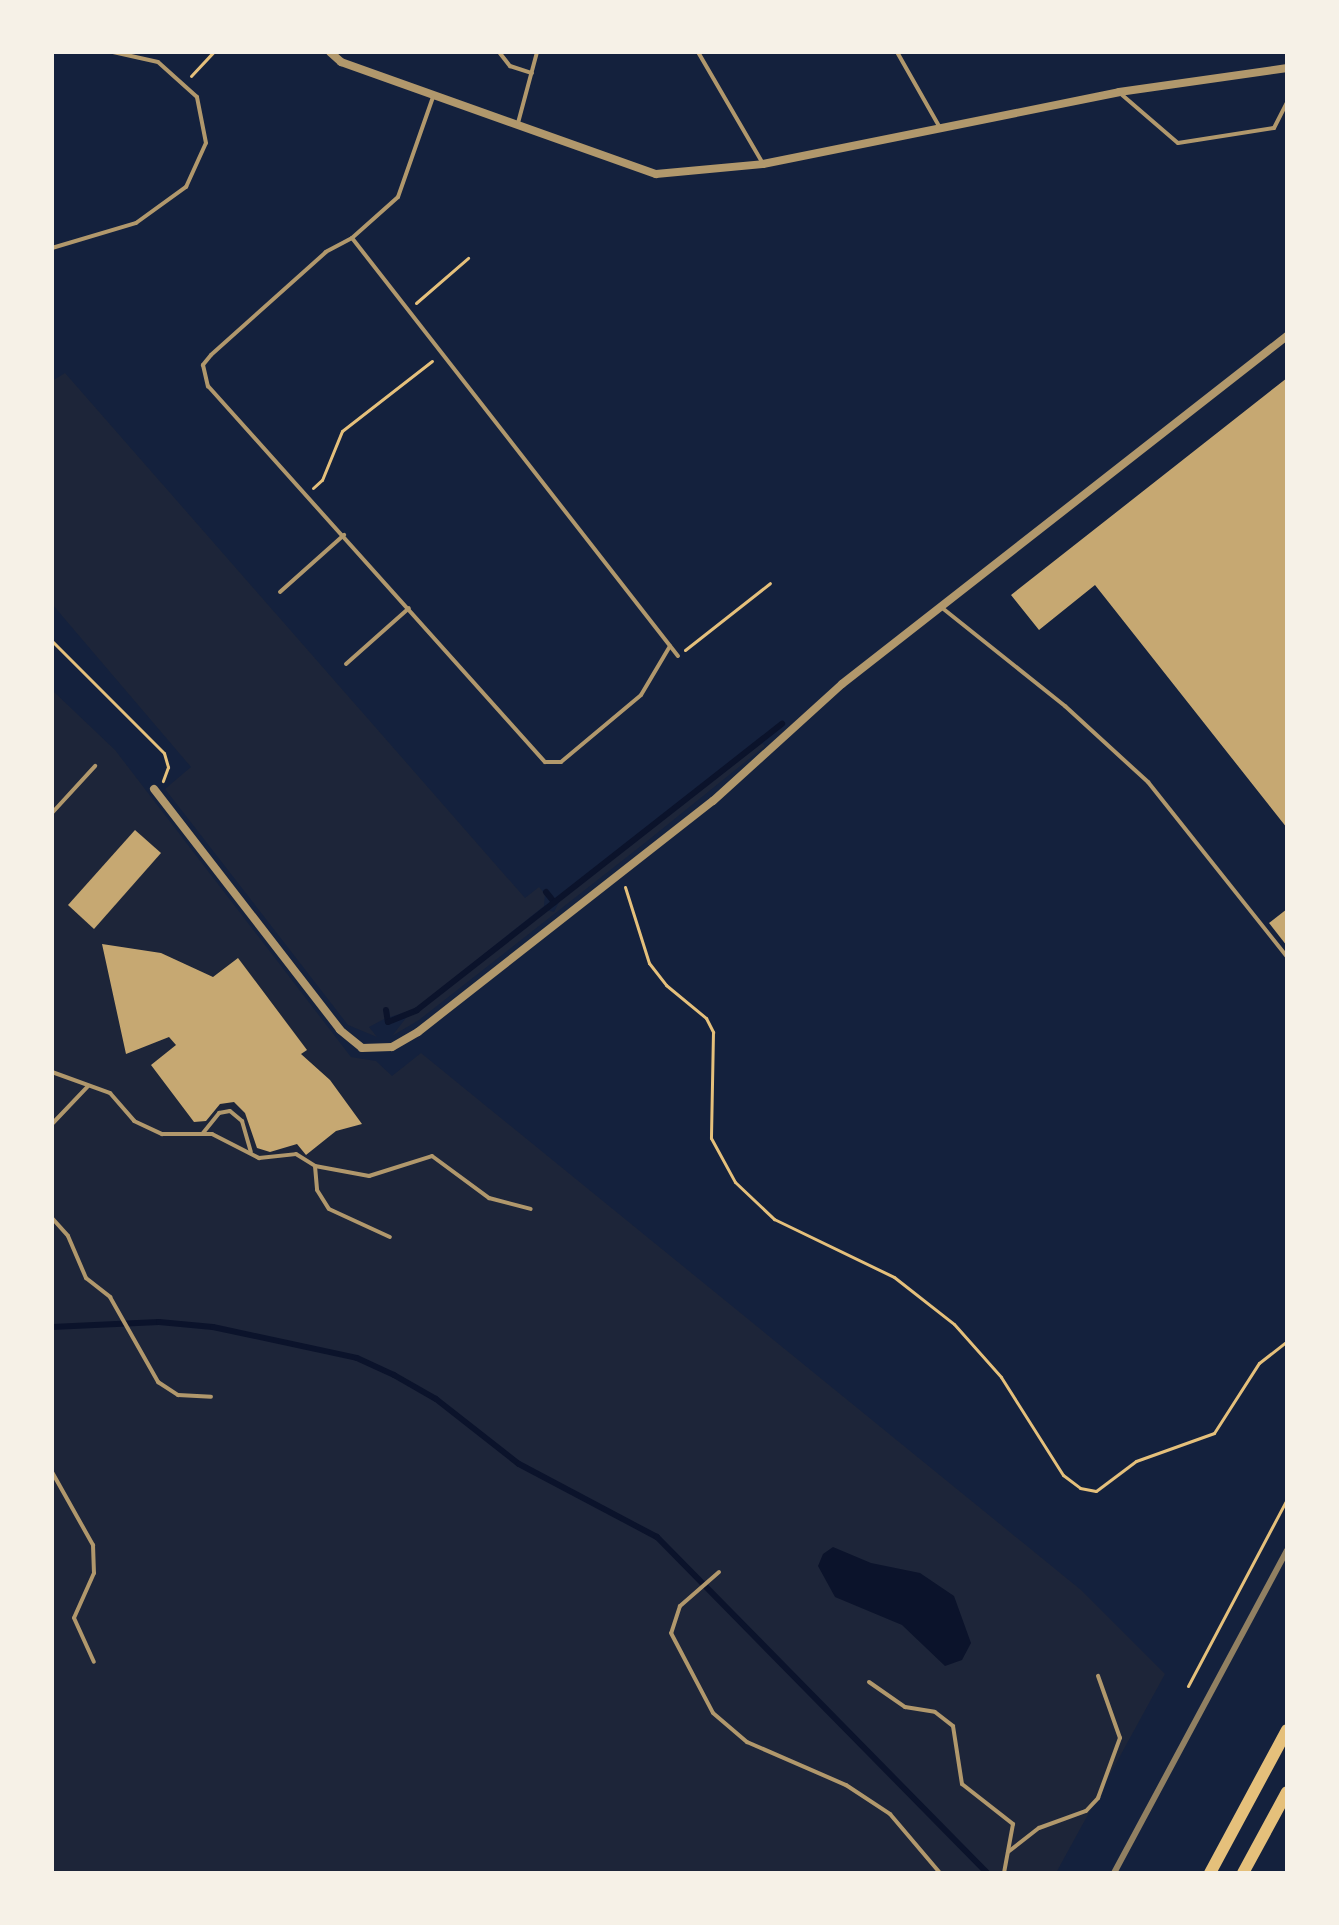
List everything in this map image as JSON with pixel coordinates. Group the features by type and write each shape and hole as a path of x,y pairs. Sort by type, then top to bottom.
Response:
{"highway":[{"path":"1210,1873 1287,1730"},
{"path":"1243,1873 1287,1792"}],"street":[{"path":"330,52 341,62 656,174 763,164 1119,92 1287,68"},
{"path":"154,789 329,1018 362,1048 384,1049 418,1032 619,874 941,607 1287,336"}],"lane":[{"path":"52,248 136,223 186,187 206,143 197,97 158,62 113,52"},
{"path":"341,62 346,52"},
{"path":"499,52 510,66 532,73"},
{"path":"517,124 537,52"},
{"path":"698,52 763,164"},
{"path":"897,52 940,129"},
{"path":"1119,92 1178,143 1274,128 1287,102"},
{"path":"433,94 398,197 352,238 326,252 203,365 208,386 553,765 641,695 670,646"},
{"path":"352,238 678,656"},
{"path":"280,592 344,535"},
{"path":"941,607 1056,699 1148,782 1287,957"},
{"path":"346,664 409,608"},
{"path":"52,813 95,766"},
{"path":"52,1072 110,1093 124,1113 144,1127 171,1136 203,1133 230,1140 265,1159 296,1154 315,1166 377,1176 432,1156 489,1198 531,1209"},
{"path":"52,1124 88,1086"},
{"path":"203,1133 219,1113 230,1111 242,1121 251,1153"},
{"path":"315,1166 317,1190 329,1209 390,1237"},
{"path":"52,1218 68,1236 86,1278 110,1297 158,1382 178,1395 211,1397"},
{"path":"52,1472 93,1545 94,1573 74,1618 94,1662"},
{"path":"719,1572 687,1597 673,1618 675,1645 723,1725 769,1754 846,1785 890,1814 940,1873"},
{"path":"1006,1853 1039,1828 1080,1815 1098,1798 1120,1738 1098,1676"},
{"path":"869,1682 905,1707 935,1712 953,1726 962,1784 1013,1824 1004,1873"}],"path":[{"path":"183,85 213,52"},
{"path":"408,310 468,258"},
{"path":"307,494 322,480 342,431 442,353"},
{"path":"678,656 770,583"},
{"path":"52,641 164,753 168,767 154,789"},
{"path":"619,874 649,963 666,985 706,1018 713,1032 711,1138 735,1182 774,1219 894,1277 954,1324 1001,1377 1063,1475 1080,1488 1096,1491 1136,1461 1214,1433 1259,1363 1287,1341"},
{"path":"1188,1686 1287,1499"}],"shaded area":[{"path":"65,373 525,898 539,887 545,894 544,906 415,1009 390,1017 389,1009 384,1012 386,1018 369,1027 377,1037 348,1025 165,789 191,767 52,604 52,381"},
{"path":"52,690 115,750 351,1057 376,1061 392,1076 421,1053 1081,1590 1165,1674 1056,1873 52,1873"},
{"path":"762,743 765,746 646,842 419,1020 392,1036 406,1018 547,910 554,912 561,898"},
{"path":"833,1547 871,1563 920,1573 954,1596 971,1643 962,1660 945,1666 902,1625 835,1597 818,1566 823,1554"}],"building":[{"path":"1287,378 1287,828 1095,585 1039,630 1011,595"},
{"path":"135,830 161,853 94,929 68,905"},
{"path":"1287,909 1287,946 1269,923"},
{"path":"102,944 161,953 213,977 238,958 307,1050 301,1054 330,1080 362,1124 336,1131 306,1155 297,1144 270,1152 257,1148 245,1113 234,1102 220,1104 206,1121 194,1122 151,1065 176,1045 169,1037 126,1054"}],"waterway":[{"path":"386,1010 388,1022 417,1010 782,724"},
{"path":"546,892 554,902"},
{"path":"52,1327 159,1322 213,1327 357,1358 436,1399 519,1464 657,1537 987,1873"}],"railway":[{"path":"1114,1873 1287,1551"}]}
